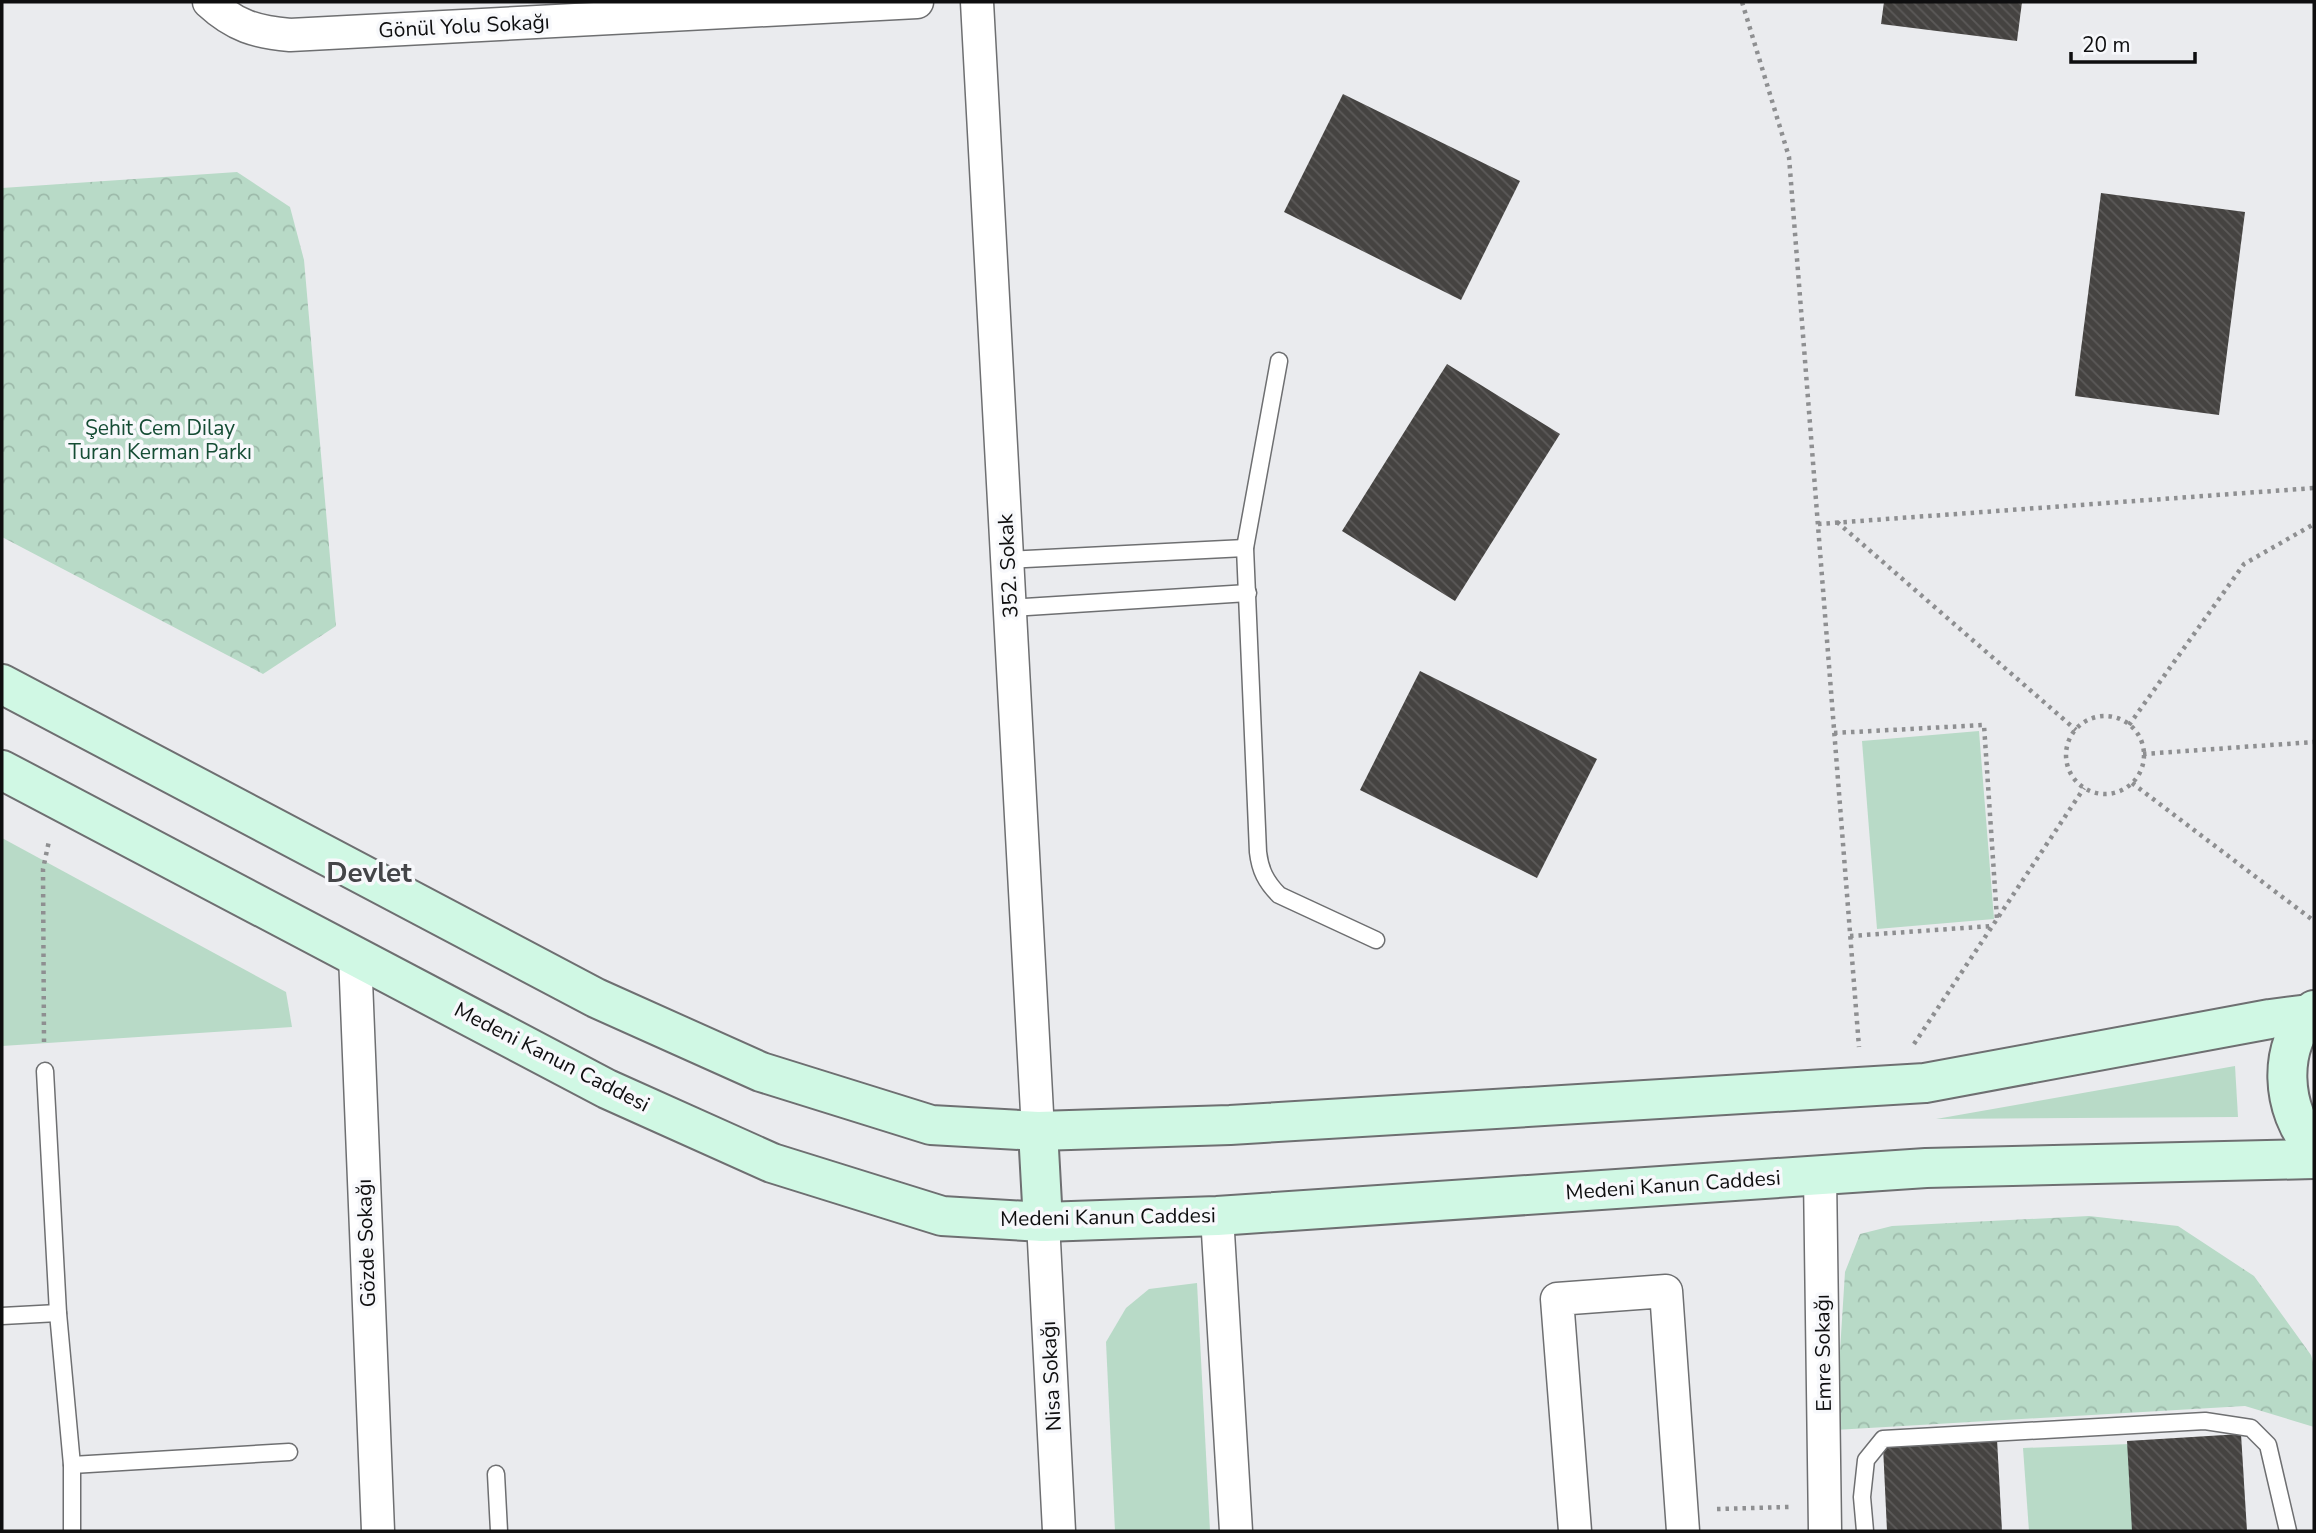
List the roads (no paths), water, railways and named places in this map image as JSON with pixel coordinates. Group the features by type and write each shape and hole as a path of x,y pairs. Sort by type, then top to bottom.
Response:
{"main road":[{"path":"2,684 596,998 761,1072 931,1125 1038,1130 1230,1125 1925,1083 2312,1012"},
{"name":"Medeni Kanun Caddesi","path":"2,770 607,1089 772,1163 942,1216 1043,1222 1217,1216 1926,1168 2314,1159"},
{"path":"2312,1012 2293,1042 2286,1073 2290,1105 2303,1135 2314,1147"},
{"path":"1038,1130 1043,1222"}],"street":[{"name":"Gönül Yolu Sokağı","path":"217,9 246,27 267,33 290,35 722,7 917,2"},
{"name":"352. Sokak","path":"977,2 1038,1130"},
{"name":"Gözde Sokağı","path":"355,955 378,1531"},
{"name":"Emre Sokağı","path":"1820,1175 1825,1519"},
{"path":"1217,1216 1236,1531"},
{"name":"Nisa Sokağı","path":"1043,1222 1059,1531"},
{"path":"1575,1531 1557,1299 1667,1291 1682,1521"}],"lane":[{"path":"1279,361 1245,548 1260,869 1268,884 1279,895 1376,940"},
{"path":"1008,560 1245,548"},
{"path":"1010,608 1248,593"},
{"path":"45,1070 58,1313 72,1465 72,1531"},
{"path":"2,1316 58,1313"},
{"path":"1865,1531 1863,1497 1866,1460 1883,1439 2206,1421 2251,1428 2269,1445 2288,1531"},
{"path":"72,1465 289,1452"},
{"path":"496,1474 499,1531"}],"district":[{"name":"Devlet","path":"369,872"}],"park label":[{"name":"Şehit Cem Dilay Turan Kerman Parkı","path":"160,440"}]}
